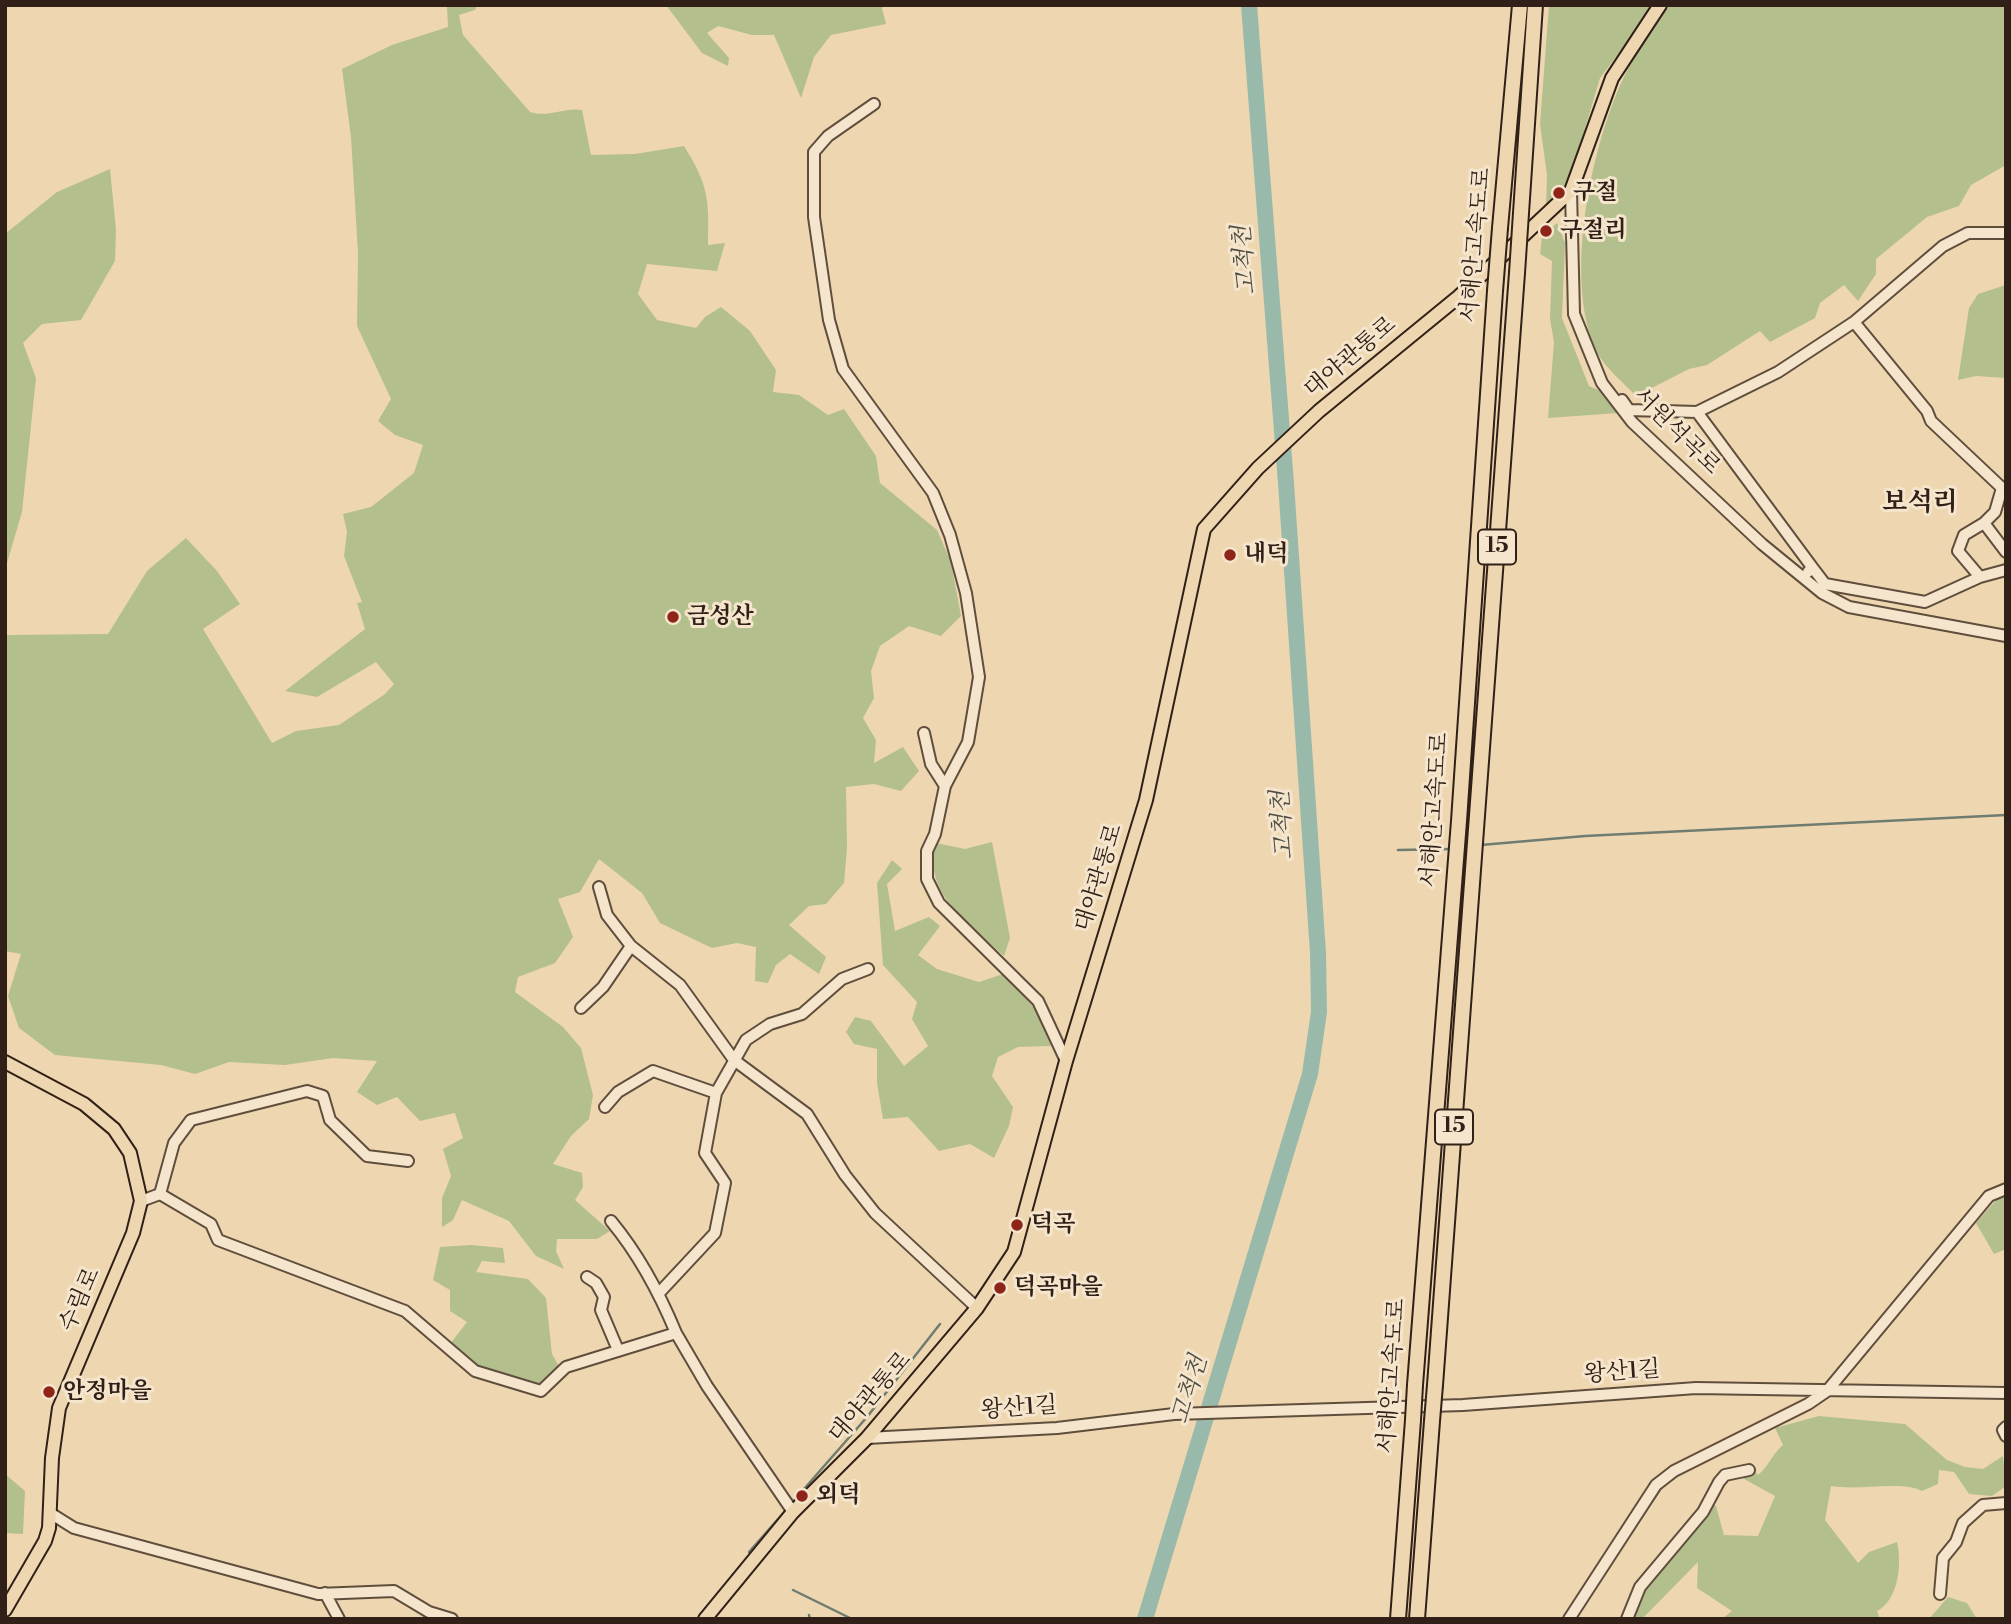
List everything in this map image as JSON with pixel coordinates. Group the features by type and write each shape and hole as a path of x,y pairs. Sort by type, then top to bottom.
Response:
{"highway":[{"name":"서해안고속도로","path":"1398,1619 1459,821 1495,291 1520,5"},
{"name":"서해안고속도로","path":"1418,1619 1535,5"}],"main road":[{"name":"서원석곡로","path":"1571,191 1612,78 1660,5"},
{"name":"대야관통로","path":"705,1619 790,1508 867,1438 977,1308 1014,1252 1066,1061 1146,800 1205,529 1258,468 1311,419 1457,298 1571,191"},
{"name":"수림로","path":"5,1062 84,1104 114,1129 130,1153 141,1201 133,1233 59,1408 52,1458 46,1541 5,1610"}],"street":[{"path":"874,104 828,136 814,152 814,217 829,320 842,369 933,493 950,535 966,593 979,677 968,742 945,786 935,834 927,851 927,879 939,904 1038,1001 1066,1061"},
{"name":"서원석곡로","path":"1571,191 1574,314 1584,346 1602,383 1632,422 1803,579 1823,588 1849,607 2006,636"},
{"path":"1584,346 1629,410 1697,412 1778,372 1854,322 1943,246 1968,233 2006,233"},
{"path":"1854,322 1927,411 1931,421 2002,488 1995,512 1984,523 1964,535 1958,551 1980,577"},
{"path":"1697,412 1812,567 1823,588 1925,602 1980,577 2006,570"},
{"path":"1984,523 2006,552"},
{"path":"1803,579 1812,567"},
{"path":"923,733 931,764 945,786"},
{"path":"599,887 607,915 631,946 680,985 734,1060 807,1114 845,1175 875,1213 977,1308"},
{"path":"581,1008 603,987 631,946"},
{"path":"659,1293 715,1233 725,1183 705,1153 716,1093 746,1040 770,1024 802,1014 842,979 868,969"},
{"path":"605,1107 618,1092 653,1070 716,1093"},
{"path":"160,1194 174,1143 191,1120 307,1091 323,1096 330,1120 367,1156 408,1161"},
{"path":"1569,1619 1656,1485 1674,1471 1808,1404 1827,1391 1989,1196 2006,1189"},
{"path":"141,1201 160,1194"},
{"path":"160,1194 211,1224 218,1240 405,1311 475,1371 508,1383 541,1391 566,1367 676,1333"},
{"path":"611,1221 634,1249 659,1293 676,1333 790,1508"},
{"path":"587,1277 596,1283 604,1297 601,1310 618,1350"},
{"name":"왕산1길","path":"867,1438 1057,1428 1174,1414 1463,1405 1696,1388 2006,1393"},
{"path":"2006,1427 2003,1430 2006,1436"},
{"path":"1627,1619 1640,1587 1703,1512 1719,1482 1726,1475 1749,1470"},
{"path":"1940,1594 1943,1558 1956,1542 1963,1523 1983,1505 2006,1503"},
{"path":"50,1513 74,1528 326,1593 394,1591 429,1612 452,1619"},
{"path":"326,1593 339,1619"}],"green space":[{"path":"440,5 477,5 475,10 459,15 463,35 530,112 543,114 582,110 591,155 635,154 684,146 706,193 708,245 725,243 717,271 647,264 638,294 657,320 696,328 705,317 721,307 750,331 776,370 773,392 799,395 828,415 844,409 876,456 880,483 937,530 951,562 961,616 941,636 909,626 880,646 871,671 874,698 863,718 876,740 874,763 903,747 919,771 901,791 874,784 846,787 847,848 844,883 826,904 809,906 789,925 826,957 819,974 790,954 776,965 768,983 755,981 756,947 737,943 712,948 660,923 642,893 599,859 580,892 558,899 573,937 555,963 518,977 515,992 563,1027 581,1048 593,1095 589,1119 571,1136 553,1164 582,1173 583,1187 575,1200 610,1231 597,1239 557,1239 556,1251 564,1269 536,1256 509,1221 462,1200 453,1220 442,1227 442,1198 451,1176 443,1149 463,1138 455,1113 420,1121 397,1097 377,1105 357,1092 377,1061 333,1058 285,1065 229,1062 195,1074 161,1065 55,1055 19,1028 8,996 21,954 5,951 5,635 108,634 147,571 186,538 217,571 240,604 203,629 272,743 296,731 339,725 385,694 394,684 376,662 317,697 285,691 365,629 357,603 362,602 344,556 347,532 343,514 371,507 414,473 423,445 395,435 378,421 391,399 357,326 358,253 351,137 342,69 392,45 448,27 447,7"},
{"path":"666,5 885,5 882,8 886,24 831,35 814,57 801,98 774,35 752,35 718,26 707,33 729,58 728,66 702,53"},
{"path":"1549,5 1655,5 1600,78 1568,186 1546,209 1547,175 1540,124"},
{"path":"1669,5 2006,5 2006,165 1971,185 1959,206 1927,217 1876,259 1876,274 1858,301 1844,285 1820,303 1815,318 1770,342 1760,331 1707,365 1689,369 1636,396 1610,370 1597,352 1587,321 1582,286 1582,247 1594,166 1617,92 1631,63"},
{"path":"110,169 116,230 115,261 81,320 42,324 23,343 36,378 22,512 5,570 5,234 57,192"},
{"path":"1557,223 1565,243 1562,318 1589,386 1601,391 1618,413 1548,418 1554,342 1550,319 1552,261 1540,254 1542,236"},
{"path":"2006,285 2006,378 1976,376 1958,380 1969,308 1978,294"},
{"path":"992,842 1010,938 1004,956 952,907 942,893 933,861 936,843 965,849"},
{"path":"892,860 902,869 887,884 895,931 929,917 940,926 918,955 937,969 979,982 1006,973 1036,1010 1051,1046 1018,1047 998,1057 992,1076 1013,1107 1009,1126 994,1158 970,1144 939,1151 908,1117 883,1119 877,1083 877,1049 854,1044 846,1032 855,1017 871,1021 904,1066 928,1046 912,1019 917,1002 883,965 877,883"},
{"path":"1998,1198 2006,1198 2006,1249 1994,1254 1976,1223"},
{"path":"471,1245 503,1248 505,1263 482,1261 476,1272 528,1279 546,1298 552,1354 560,1368 536,1386 480,1369 450,1344 467,1322 450,1311 450,1290 433,1280 440,1247"},
{"path":"1819,1416 1905,1424 1947,1460 1965,1467 1983,1469 2003,1456 2006,1486 1992,1496 1969,1494 1954,1472 1939,1470 1938,1484 1922,1491 1904,1486 1831,1486 1825,1520 1858,1563 1869,1552 1897,1542 1897,1580 1890,1599 1877,1611 1880,1619 1722,1619 1732,1611 1697,1588 1698,1562 1642,1619 1630,1619 1644,1591 1711,1504 1716,1506 1724,1535 1758,1536 1775,1496 1737,1475 1755,1471 1758,1475 1765,1468 1783,1445 1775,1428"},
{"path":"5,1474 25,1491 23,1534 5,1533"},
{"path":"1948,1597 1967,1603 1977,1619 1929,1619"}],"waterway":[{"name":"고척천","path":"1145,1619 1310,1074 1319,1012 1318,953 1286,483 1249,5"},
{"path":"1481,845 1585,836 2006,815"},
{"path":"1398,850 1451,849"},
{"path":"790,1505 867,1417 940,1324"},
{"path":"1641,1518 1663,1485"},
{"path":"749,1552 786,1510"},
{"path":"793,1590 852,1619"},
{"path":"809,1615 810,1619"}],"place":[{"name":"구절","path":"1559,193"},
{"name":"구절리","path":"1546,231"},
{"name":"내덕","path":"1230,555"},
{"name":"금성산","path":"673,617"},
{"name":"덕곡","path":"1017,1225"},
{"name":"덕곡마을","path":"1000,1288"},
{"name":"안정마을","path":"49,1392"},
{"name":"외덕","path":"802,1496"}],"district":[{"name":"보석리","path":"1920,504"}]}
